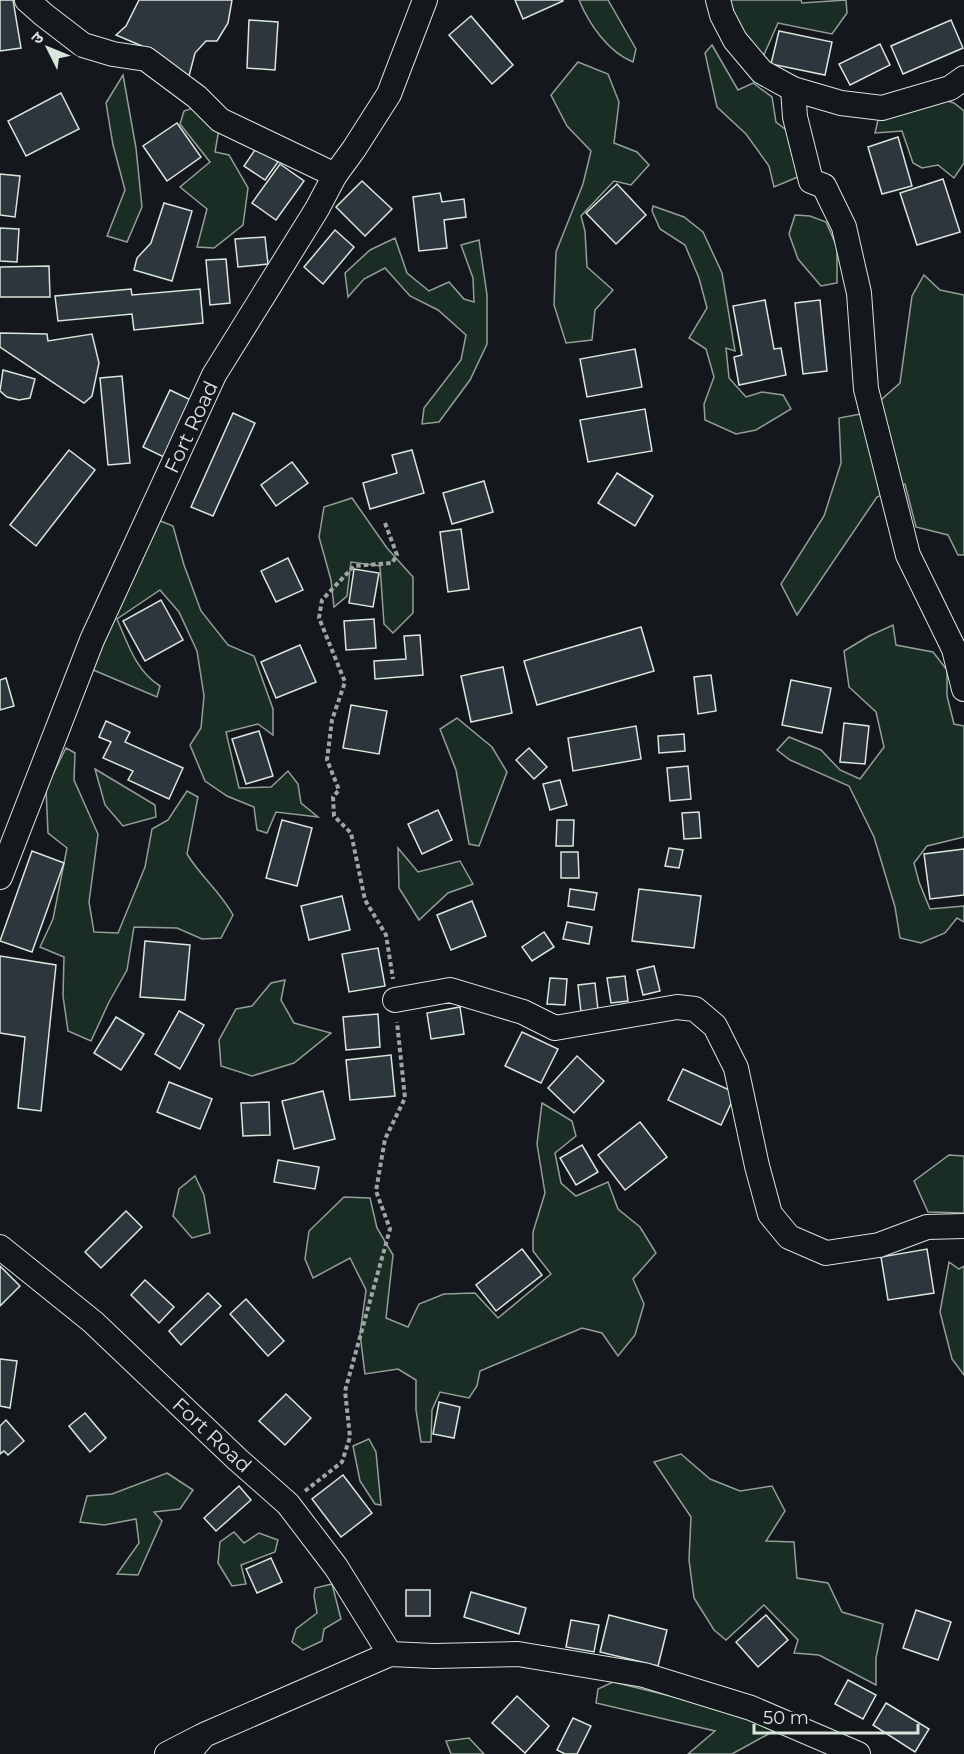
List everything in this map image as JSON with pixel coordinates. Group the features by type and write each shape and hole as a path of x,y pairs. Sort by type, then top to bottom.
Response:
{"street":[{"path":"27,0 82,45 113,54 146,59 197,97 220,120 335,175"},
{"name":"Fort Road","path":"0,877 92,640 214,375 335,175 389,94 425,0"},
{"path":"718,0 722,15 735,40 762,72 793,90 841,103 882,108 950,88 964,78"},
{"path":"793,90 795,117 811,181 824,186 844,227 859,293 866,388 908,555 954,650 964,689"},
{"path":"395,1000 450,990 523,1012 555,1028 677,1007 695,1009 716,1026 736,1068 757,1167 770,1214 789,1237 826,1253 879,1245 927,1227 964,1226"},
{"name":"Fort Road","path":"0,1247 93,1322 237,1459 288,1504 336,1567 390,1654"},
{"path":"166,1754 204,1735 390,1654 434,1656 518,1654 644,1675 751,1708 858,1754"},
{"path":"188,1754 204,1735"}],"path":[{"path":"288,1504 342,1462 350,1437 345,1391 390,1229 376,1191 385,1139 405,1098 386,935 364,900 351,833 334,816 333,797 339,790 327,760 332,720 345,682 320,618 322,600 354,566 392,563 397,555 386,523"}],"green space":[{"path":"579,0 608,0 636,49 633,62 615,51 600,36"},
{"path":"730,0 801,0 802,3 846,0 847,13 832,34 778,23 763,57 740,34"},
{"path":"712,45 738,90 753,83 772,97 776,122 799,140 812,171 774,187 769,166 746,134 717,107 705,53"},
{"path":"578,62 608,74 619,102 614,143 637,152 649,165 631,185 614,181 581,216 585,231 587,267 613,290 595,310 592,340 566,343 554,305 556,252 583,184 591,151 567,126 551,95"},
{"path":"123,75 136,148 142,207 127,242 107,236 125,190 113,145 106,103"},
{"path":"944,100 954,103 964,111 964,163 954,178 938,165 922,168 913,163 902,131 875,133 878,120"},
{"path":"196,107 219,129 215,152 229,155 248,188 243,225 214,248 197,247 207,209 180,187 210,162 180,124 184,111"},
{"path":"653,206 684,217 703,232 722,273 735,351 726,348 729,378 746,397 762,392 783,395 791,409 756,430 736,434 705,420 704,404 714,377 706,349 689,338 707,308 699,278 685,245 660,229 652,211"},
{"path":"795,215 810,216 826,222 837,247 837,283 821,286 798,259 789,234"},
{"path":"395,238 407,273 429,291 449,282 464,299 474,302 473,278 461,245 479,240 487,295 487,344 470,380 439,422 422,424 424,408 461,360 466,335 438,310 410,296 385,268 364,279 348,297 345,273 370,250"},
{"path":"924,275 940,290 964,295 964,555 958,555 948,535 916,527 905,484 877,497 797,615 781,584 824,516 841,463 839,418 866,413 900,383 912,296"},
{"path":"352,498 387,548 413,577 413,613 393,633 384,624 380,566 351,562 347,596 334,607 331,580 319,537 324,507"},
{"path":"158,520 173,526 201,611 228,645 254,656 273,709 273,735 258,724 226,732 239,788 271,787 288,771 298,784 301,803 318,817 276,812 267,833 257,830 254,807 227,796 205,781 190,745 201,728 204,696 197,651 179,612 160,590 117,619 139,665 160,686 157,697 91,669"},
{"path":"893,625 896,645 933,652 947,670 947,696 954,724 964,726 964,837 927,846 914,863 930,909 964,906 964,922 957,918 945,933 921,943 900,938 895,907 874,837 849,786 790,760 777,750 789,737 821,750 840,770 860,779 884,747 876,712 849,687 844,651"},
{"path":"457,718 492,747 507,772 479,846 469,844 456,770 440,729"},
{"path":"66,748 75,753 74,780 98,834 89,902 94,932 118,933 145,867 152,829 168,820 187,791 198,797 187,854 233,915 221,938 202,939 177,928 134,927 127,970 91,1041 68,1031 63,996 64,957 40,947 53,919 67,848 48,833 46,788"},
{"path":"95,769 155,805 156,817 123,826 105,805"},
{"path":"398,848 418,872 460,861 473,884 448,893 419,920 399,888"},
{"path":"285,980 281,1000 294,1023 331,1033 294,1063 252,1076 221,1066 219,1040 236,1009 252,1006 271,983"},
{"path":"542,1103 572,1121 576,1136 555,1153 561,1183 576,1196 608,1182 618,1209 640,1227 656,1253 633,1279 644,1304 635,1335 618,1356 602,1333 582,1328 480,1371 477,1386 469,1398 440,1392 432,1410 431,1442 421,1442 416,1410 416,1380 398,1369 365,1374 360,1334 366,1290 350,1258 313,1278 305,1259 309,1231 344,1197 370,1198 377,1228 393,1255 386,1318 408,1327 419,1304 444,1294 475,1293 498,1318 551,1274 533,1251 533,1232 545,1193 537,1144"},
{"path":"949,1155 964,1156 964,1213 928,1212 914,1181"},
{"path":"195,1176 204,1195 210,1233 192,1238 173,1216 179,1189"},
{"path":"949,1262 959,1269 964,1266 964,1375 952,1359 940,1312"},
{"path":"369,1439 376,1452 381,1505 375,1504 360,1481 353,1446"},
{"path":"681,1454 710,1479 740,1491 772,1486 785,1511 766,1541 794,1542 797,1578 828,1583 842,1612 883,1624 876,1658 876,1685 819,1655 794,1653 798,1640 764,1605 726,1640 714,1630 694,1598 689,1560 691,1517 654,1462"},
{"path":"167,1473 193,1490 180,1509 154,1512 162,1521 138,1575 117,1574 139,1543 136,1519 104,1525 80,1522 87,1496 112,1494"},
{"path":"234,1532 244,1543 259,1533 278,1540 275,1552 241,1565 246,1584 232,1586 218,1563 220,1542"},
{"path":"332,1584 341,1619 324,1629 322,1641 303,1650 292,1642 296,1629 317,1613 315,1588"},
{"path":"613,1682 761,1718 774,1731 732,1754 688,1754 715,1731 596,1703 598,1689"},
{"path":"469,1738 484,1754 451,1754 446,1741"}],"building":[{"path":"0,0 13,0 21,48 0,51"},
{"path":"139,0 232,0 228,23 217,41 206,41 195,53 189,76 142,46 116,35 126,26"},
{"path":"515,0 562,0 563,1 523,19"},
{"path":"471,16 513,65 492,84 449,35"},
{"path":"249,20 278,22 275,70 247,68"},
{"path":"951,20 963,48 903,74 891,46"},
{"path":"779,31 832,42 825,75 771,64"},
{"path":"880,44 890,65 850,85 839,64"},
{"path":"61,93 79,129 26,156 8,121"},
{"path":"177,123 201,157 167,181 143,146"},
{"path":"898,137 912,186 882,194 868,147"},
{"path":"257,147 278,162 265,180 244,166"},
{"path":"280,164 304,181 276,220 252,203"},
{"path":"0,174 20,176 15,217 0,215"},
{"path":"943,179 960,232 917,245 900,193"},
{"path":"362,181 392,209 365,236 336,207"},
{"path":"617,184 646,215 616,244 586,213"},
{"path":"440,193 442,202 464,199 466,217 444,220 447,248 419,251 413,197"},
{"path":"164,203 192,211 172,281 134,270 137,258 151,243"},
{"path":"0,228 19,229 17,262 0,261"},
{"path":"335,230 354,247 323,284 304,267"},
{"path":"265,237 268,264 238,267 235,239"},
{"path":"226,259 230,303 210,305 206,260"},
{"path":"49,266 50,297 0,297 0,267"},
{"path":"131,289 132,295 200,289 203,323 134,330 132,314 58,321 55,296"},
{"path":"765,300 774,349 781,348 786,375 739,385 734,357 742,355 733,306"},
{"path":"820,300 827,371 803,374 795,303"},
{"path":"0,333 47,334 48,341 92,334 99,363 92,396 84,403 0,347"},
{"path":"635,349 642,387 587,397 580,359"},
{"path":"3,370 35,379 30,398 19,400 7,397 0,391"},
{"path":"122,376 130,463 108,465 100,378"},
{"path":"170,390 195,402 168,459 143,447"},
{"path":"645,409 652,451 588,462 580,420"},
{"path":"233,413 255,423 213,516 191,507"},
{"path":"69,450 95,470 36,546 10,525"},
{"path":"412,450 424,493 370,509 363,483 397,473 392,455"},
{"path":"292,462 308,483 276,506 261,485"},
{"path":"617,473 653,496 635,526 598,503"},
{"path":"484,481 493,512 452,524 443,493"},
{"path":"461,529 469,589 448,592 440,532"},
{"path":"288,558 303,590 276,602 261,571"},
{"path":"354,569 379,573 373,607 349,603"},
{"path":"161,600 183,640 145,661 123,621"},
{"path":"374,619 376,648 346,650 344,621"},
{"path":"641,627 654,671 537,705 524,661"},
{"path":"420,635 423,675 375,679 374,661 406,659 404,636"},
{"path":"300,645 316,682 276,698 261,662"},
{"path":"503,667 512,713 471,722 461,676"},
{"path":"711,675 716,711 698,714 694,677"},
{"path":"6,678 14,706 0,710 0,680"},
{"path":"791,680 831,688 822,733 782,725"},
{"path":"351,705 387,711 379,754 343,748"},
{"path":"106,721 130,732 125,742 183,768 169,799 128,780 133,771 103,758 111,742 99,737"},
{"path":"844,723 869,726 865,764 840,762"},
{"path":"636,726 641,759 573,771 568,738"},
{"path":"259,731 273,776 246,784 232,739"},
{"path":"684,734 685,751 659,753 658,736"},
{"path":"529,748 547,767 534,779 516,760"},
{"path":"688,766 691,799 670,801 667,768"},
{"path":"560,780 567,805 550,810 543,784"},
{"path":"438,810 452,840 422,854 408,824"},
{"path":"699,812 701,838 684,839 682,813"},
{"path":"282,820 312,828 297,886 266,878"},
{"path":"557,820 574,820 573,846 556,846"},
{"path":"669,848 683,850 679,868 665,866"},
{"path":"964,849 964,895 930,899 924,854"},
{"path":"32,851 64,863 32,952 0,941"},
{"path":"561,852 578,852 579,878 561,878"},
{"path":"570,889 597,893 594,910 568,906"},
{"path":"639,889 701,896 694,948 632,941"},
{"path":"342,896 350,930 309,940 301,906"},
{"path":"472,901 486,936 451,950 437,915"},
{"path":"567,922 592,927 589,944 563,939"},
{"path":"544,932 554,947 532,961 522,947"},
{"path":"145,941 190,945 185,1000 140,997"},
{"path":"378,948 385,986 349,992 342,954"},
{"path":"0,956 56,965 41,1111 18,1108 25,1037 0,1033"},
{"path":"654,966 660,991 643,995 637,970"},
{"path":"625,976 628,1001 611,1003 607,978"},
{"path":"550,978 567,979 565,1005 547,1004"},
{"path":"595,983 598,1010 581,1012 578,985"},
{"path":"460,1007 464,1034 431,1039 427,1013"},
{"path":"179,1011 204,1025 180,1069 155,1054"},
{"path":"378,1014 380,1047 346,1050 343,1017"},
{"path":"116,1017 144,1034 121,1070 94,1053"},
{"path":"522,1032 558,1049 541,1083 505,1066"},
{"path":"391,1055 395,1096 350,1100 346,1060"},
{"path":"577,1056 604,1081 574,1113 548,1088"},
{"path":"683,1069 736,1093 721,1125 668,1100"},
{"path":"169,1082 212,1099 200,1129 157,1112"},
{"path":"323,1091 335,1139 294,1149 282,1101"},
{"path":"269,1102 270,1135 243,1136 241,1103"},
{"path":"640,1122 667,1157 625,1190 598,1155"},
{"path":"582,1145 598,1172 576,1185 560,1158"},
{"path":"278,1160 319,1167 315,1189 274,1182"},
{"path":"126,1211 142,1227 101,1268 85,1252"},
{"path":"522,1249 542,1275 496,1311 476,1285"},
{"path":"927,1249 934,1293 888,1300 881,1257"},
{"path":"0,1266 20,1286 0,1306"},
{"path":"145,1280 174,1307 159,1323 131,1295"},
{"path":"208,1293 221,1306 181,1345 169,1331"},
{"path":"246,1299 284,1341 268,1356 230,1314"},
{"path":"0,1359 17,1361 10,1408 0,1406"},
{"path":"286,1394 311,1418 285,1445 259,1421"},
{"path":"439,1402 460,1407 454,1438 433,1434"},
{"path":"85,1413 106,1438 90,1452 69,1426"},
{"path":"6,1420 24,1441 8,1455 4,1451 0,1454 0,1426"},
{"path":"343,1475 372,1513 341,1537 312,1499"},
{"path":"239,1486 251,1500 216,1531 204,1518"},
{"path":"271,1558 282,1582 257,1593 246,1569"},
{"path":"406,1590 430,1590 430,1616 406,1616"},
{"path":"471,1592 526,1608 519,1634 464,1617"},
{"path":"916,1610 951,1622 938,1660 903,1648"},
{"path":"609,1615 667,1630 658,1666 600,1652"},
{"path":"766,1615 788,1640 758,1667 736,1642"},
{"path":"571,1620 599,1625 594,1652 566,1647"},
{"path":"848,1680 876,1695 863,1719 835,1704"},
{"path":"517,1696 549,1726 525,1753 492,1723"},
{"path":"886,1703 929,1729 915,1752 873,1725"},
{"path":"573,1718 591,1726 577,1754 565,1754 557,1750"}]}
